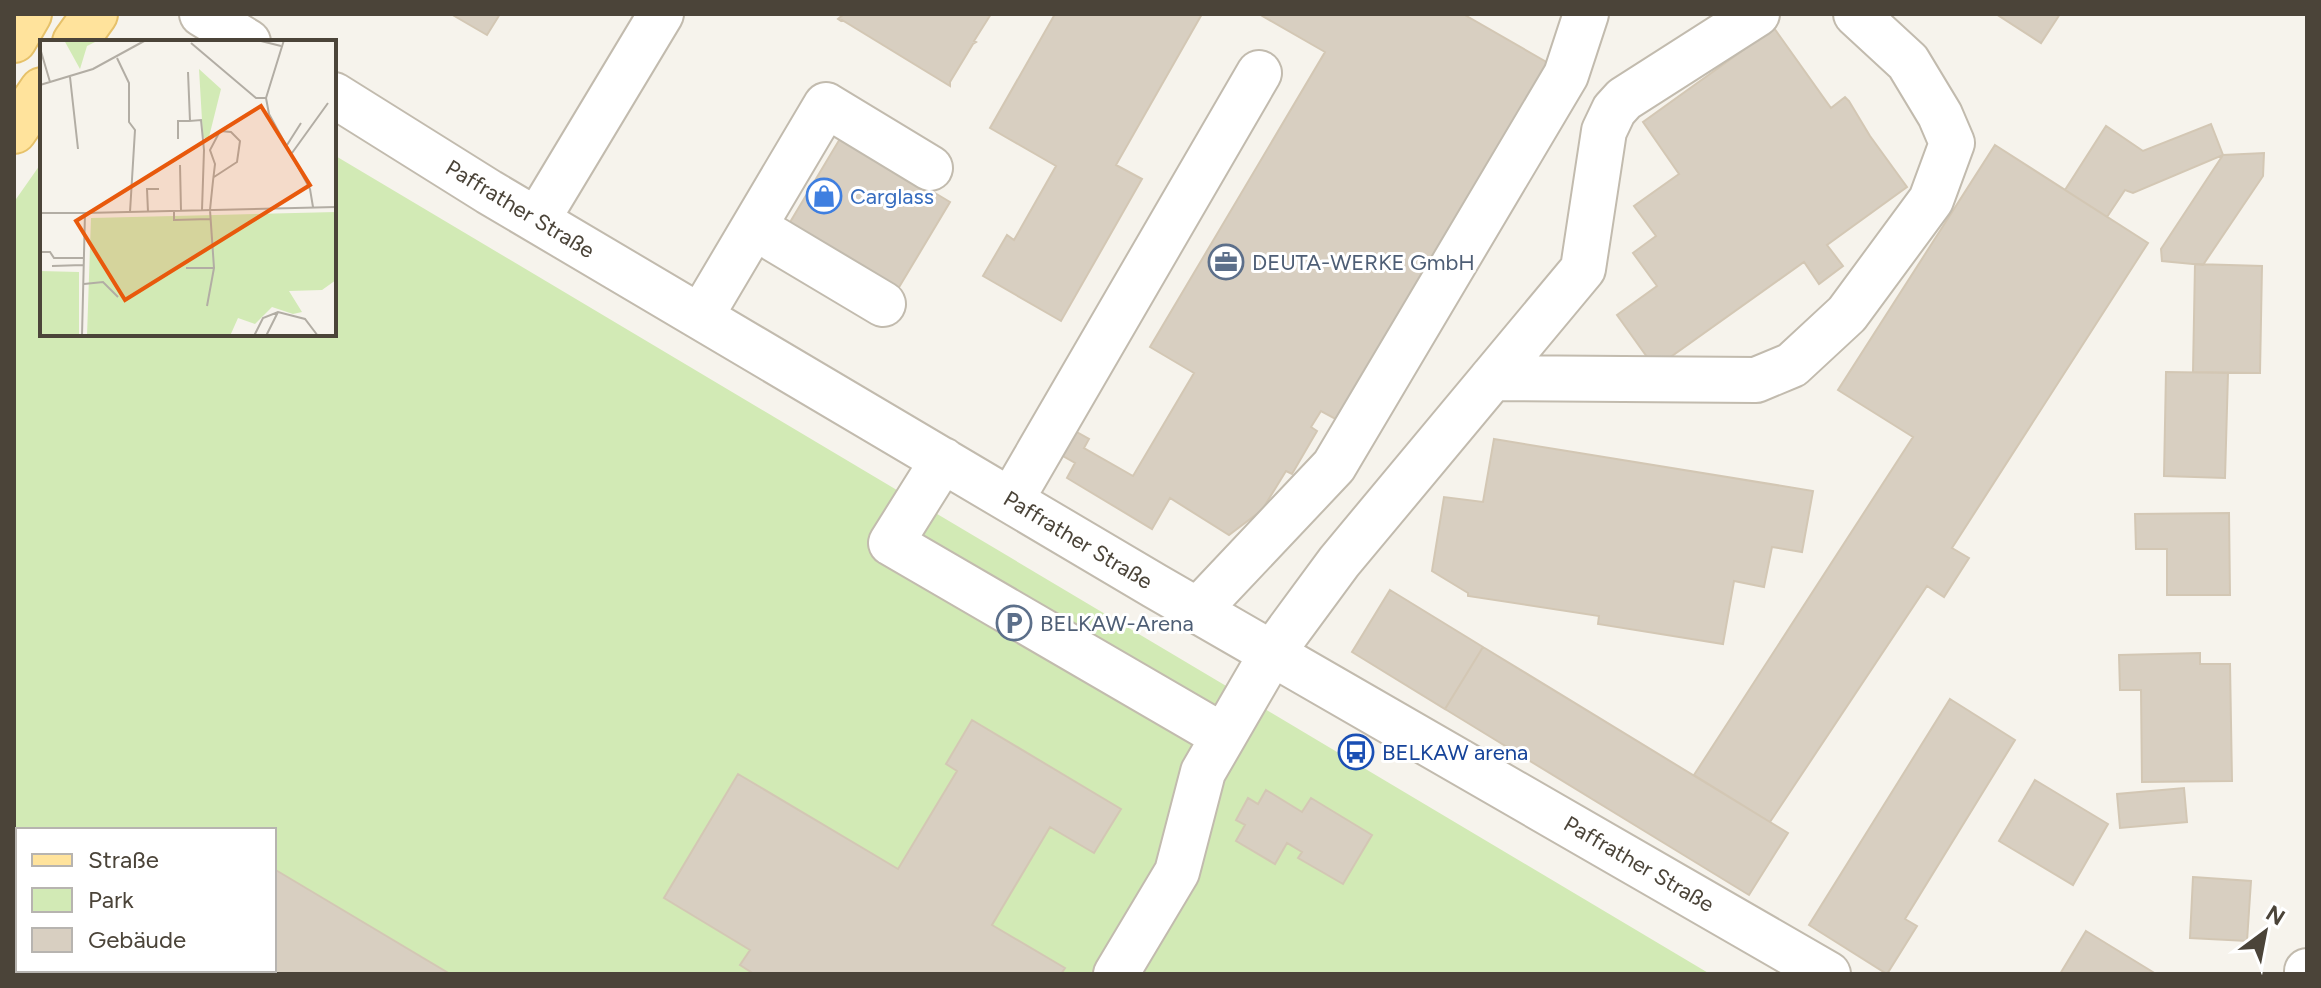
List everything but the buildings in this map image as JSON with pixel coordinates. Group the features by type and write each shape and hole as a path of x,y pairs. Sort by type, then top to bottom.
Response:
{"main road":[{"path":"14,40 29,14"},
{"path":"76,40 95,14"},
{"path":"14,131 40,93"}],"street":[{"path":"202,14 245,40"},
{"path":"537,220 661,14"},
{"path":"1198,610 1334,466 1566,75 1586,14"},
{"path":"1116,974 1177,872 1203,772 1272,653 1339,562 1583,269 1604,131 1614,110 1624,99 1757,14"},
{"path":"1492,378 1756,380 1792,365 1847,314 1931,200 1952,143 1940,115 1908,62 1856,14"},
{"path":"1011,500 1259,73"},
{"name":"Paffrather Straße","path":"336,96 537,220 943,460 1828,974"},
{"path":"701,316 826,105 930,168"},
{"path":"754,227 883,304"},
{"path":"943,460 891,543 1223,736"}],"green space":[{"path":"336,156 1710,974 14,974 14,202 40,165 40,336 336,336"}],"place":[{"name":"Carglass","path":"824,196"},
{"name":"DEUTA-WERKE GmbH","path":"1226,262"},
{"name":"BELKAW-Arena","path":"1014,623"},
{"name":"BELKAW arena","path":"1356,752"}]}
